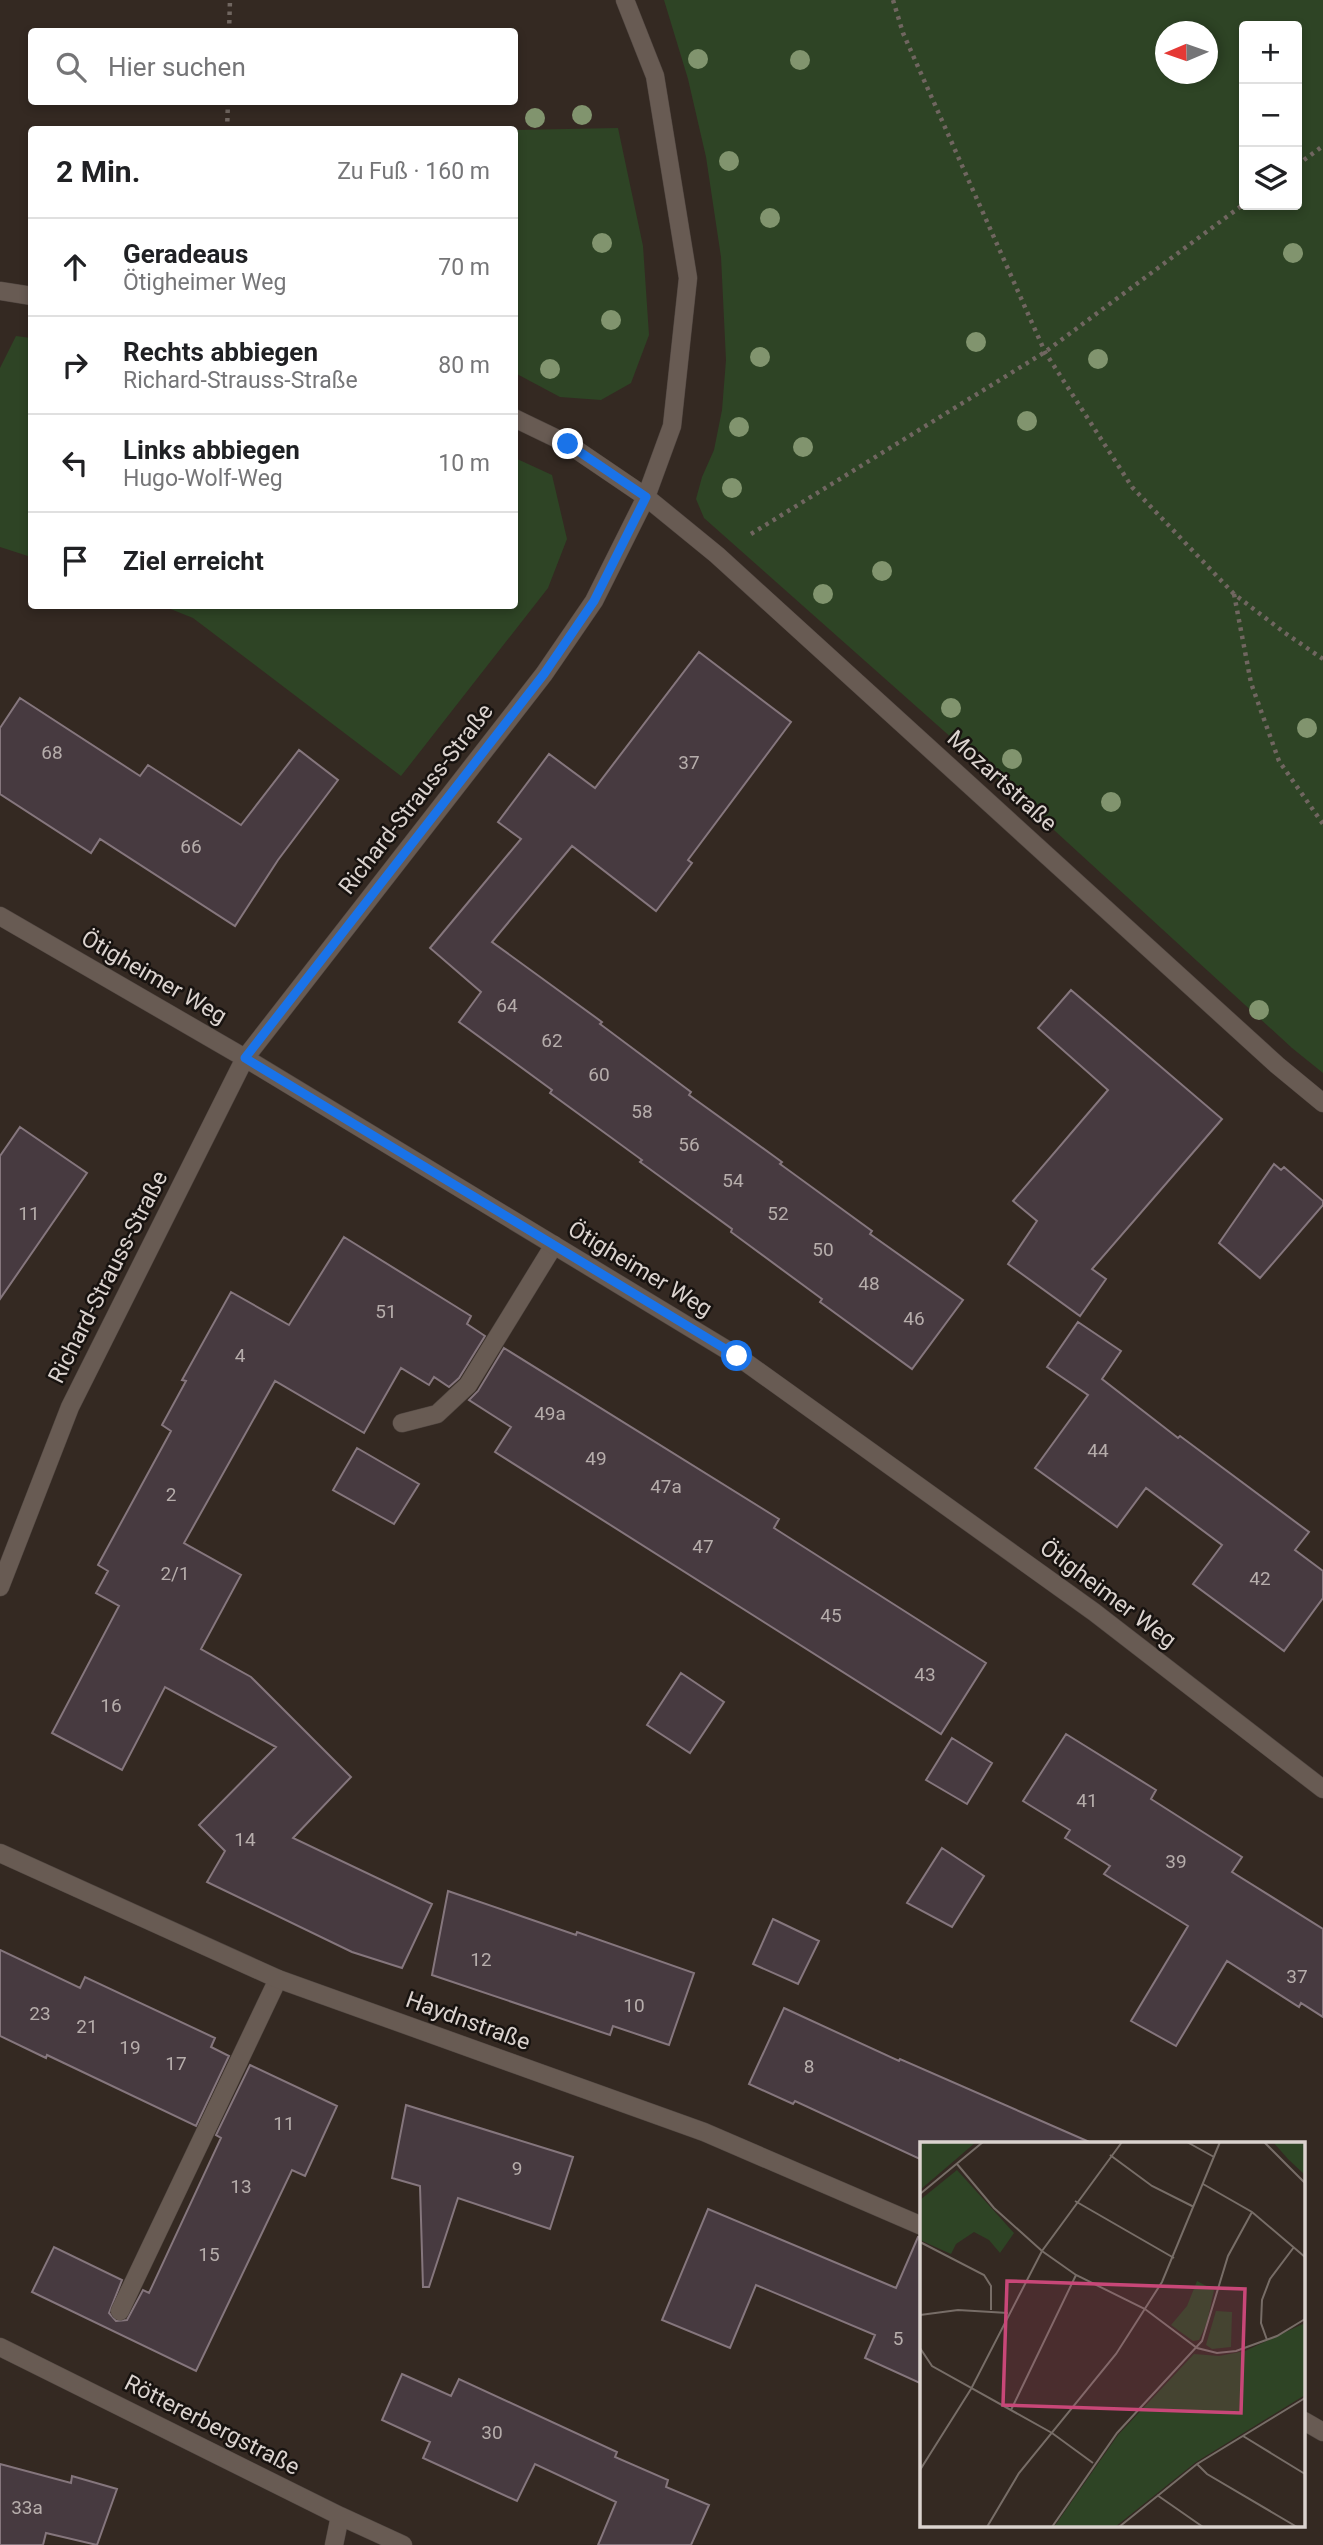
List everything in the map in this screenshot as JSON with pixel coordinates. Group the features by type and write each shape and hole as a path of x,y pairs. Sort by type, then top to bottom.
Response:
{"street":[{"name":"Richard-Strauss-Straße","path":"0,1587 70,1407 245,1058 544,674 594,601 646,497 672,426 688,278 655,76 625,0"},
{"path":"0,291 28,295"},
{"name":"Mozartstraße","path":"518,420 568,444 646,497 717,555 1267,1056 1323,1103"},
{"name":"Ötigheimer Weg","path":"0,916 245,1058 737,1356 1094,1612 1323,1789"},
{"path":"402,1423 436,1414 468,1385 554,1245"},
{"name":"Haydnstraße","path":"0,1853 278,1979 704,2132 920,2225"},
{"path":"120,2311 278,1979"},
{"name":"Röttererbergstraße","path":"0,2347 403,2545"},
{"path":"1306,2422 1323,2432"},
{"path":"334,2545 340,2516"}],"path":[{"path":"229,28 230,0"},
{"path":"893,0 903,33 1045,352 1132,487 1234,594 1323,659"},
{"path":"227,126 228,105"},
{"path":"1302,161 1323,146"},
{"path":"717,555 1045,352 1239,208"},
{"path":"1234,594 1251,683 1279,761 1323,824"}],"green space":[{"path":"664,0 1323,0 1323,1073 704,518 696,499 714,450 722,410 726,360 721,257 706,157 688,79"},
{"path":"618,128 643,246 649,335 631,383 601,400 560,397 518,375 518,130"},
{"path":"16,336 28,338 28,556 0,547 0,368"},
{"path":"518,459 552,475 567,539 548,588 401,776 193,618 170,609 518,609"}],"building":[{"path":"699,652 791,722 688,860 692,863 656,911 572,846 492,942 602,1022 600,1024 691,1092 689,1095 872,1231 870,1234 963,1300 912,1369 820,1302 822,1299 731,1232 732,1229 640,1162 642,1160 550,1093 552,1090 459,1022 481,992 430,948 521,839 498,822 549,754 595,788"},
{"path":"20,698 140,776 148,765 241,825 299,750 338,780 278,860 235,926 100,839 91,853 0,794 0,728"},
{"path":"1071,990 1222,1119 1092,1269 1106,1279 1080,1316 1008,1264 1037,1221 1013,1201 1108,1090 1038,1028"},
{"path":"20,1127 87,1173 0,1299 0,1156"},
{"path":"1274,1164 1281,1170 1284,1167 1323,1201 1323,1205 1260,1278 1219,1243"},
{"path":"344,1237 471,1316 467,1324 485,1336 459,1378 449,1387 434,1377 429,1385 401,1368 364,1433 275,1381 184,1543 241,1575 201,1649 251,1677 351,1777 293,1838 432,1904 402,1968 352,1952 207,1882 225,1851 199,1825 276,1747 165,1687 122,1770 52,1733 119,1606 96,1593 108,1571 98,1565 171,1431 162,1425 186,1381 182,1380 231,1292 289,1325"},
{"path":"1078,1322 1121,1351 1102,1379 1178,1438 1180,1436 1309,1532 1295,1550 1323,1571 1323,1598 1284,1651 1193,1584 1222,1545 1146,1488 1117,1527 1035,1468 1088,1395 1047,1367"},
{"path":"504,1348 779,1519 774,1528 986,1663 941,1734 495,1452 511,1427 469,1400 478,1391"},
{"path":"357,1448 419,1484 394,1524 333,1490"},
{"path":"681,1673 724,1702 690,1753 647,1725"},
{"path":"1066,1734 1156,1790 1151,1799 1242,1857 1232,1872 1323,1929 1323,2017 1301,2003 1299,2007 1227,1961 1176,2046 1131,2021 1188,1926 1104,1874 1110,1866 1065,1838 1070,1830 1023,1801"},
{"path":"952,1738 992,1763 967,1804 926,1780"},
{"path":"942,1848 984,1876 952,1927 907,1903"},
{"path":"448,1891 694,1973 669,2045 613,2026 610,2035 432,1975"},
{"path":"773,1919 819,1941 798,1984 753,1964"},
{"path":"0,1950 80,1988 85,1977 215,2038 211,2047 229,2056 196,2126 47,2055 46,2058 0,2036"},
{"path":"784,2008 899,2061 900,2059 1089,2142 920,2142 920,2159 795,2101 793,2104 749,2084"},
{"path":"250,2065 337,2106 305,2176 292,2170 196,2371 32,2292 54,2247 122,2280 109,2313 116,2321 127,2320 143,2290 149,2293 221,2138 216,2135"},
{"path":"406,2105 573,2157 550,2229 458,2198 429,2287 423,2287 420,2186 392,2178"},
{"path":"708,2209 896,2288 920,2237 920,2383 865,2358 875,2335 756,2285 730,2348 662,2320"},
{"path":"402,2374 451,2396 459,2379 617,2452 615,2457 668,2480 666,2487 709,2505 691,2545 598,2545 616,2502 535,2464 517,2501 423,2458 430,2442 382,2420"},
{"path":"0,2464 71,2483 72,2476 117,2489 97,2545 46,2533 43,2545 0,2545"}],"route":[{"path":"568,444 646,497 594,601 544,674 245,1058 737,1356"}]}
